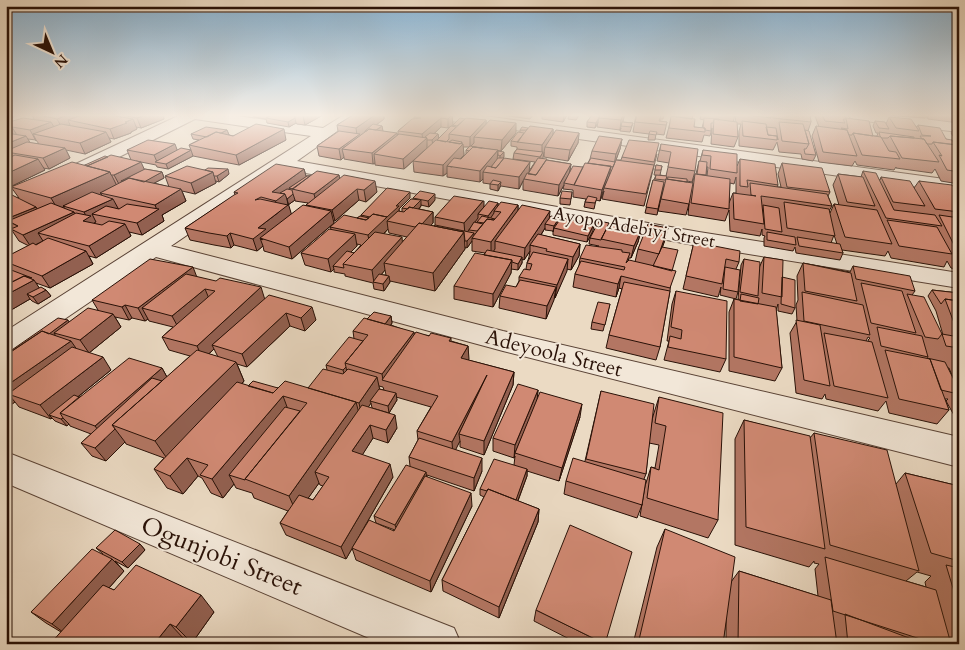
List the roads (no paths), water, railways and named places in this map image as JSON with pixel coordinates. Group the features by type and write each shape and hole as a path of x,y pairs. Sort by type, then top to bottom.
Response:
{"street":[{"path":"58,180 129,145"},
{"path":"6,345 306,145"},
{"path":"658,145 959,188"},
{"name":"Ayopo Adebiyi Street","path":"280,163 700,239 959,281"},
{"name":"Adeyoola Street","path":"150,248 503,341 959,452"},
{"name":"Ogunjobi Street","path":"6,467 438,644"}]}
